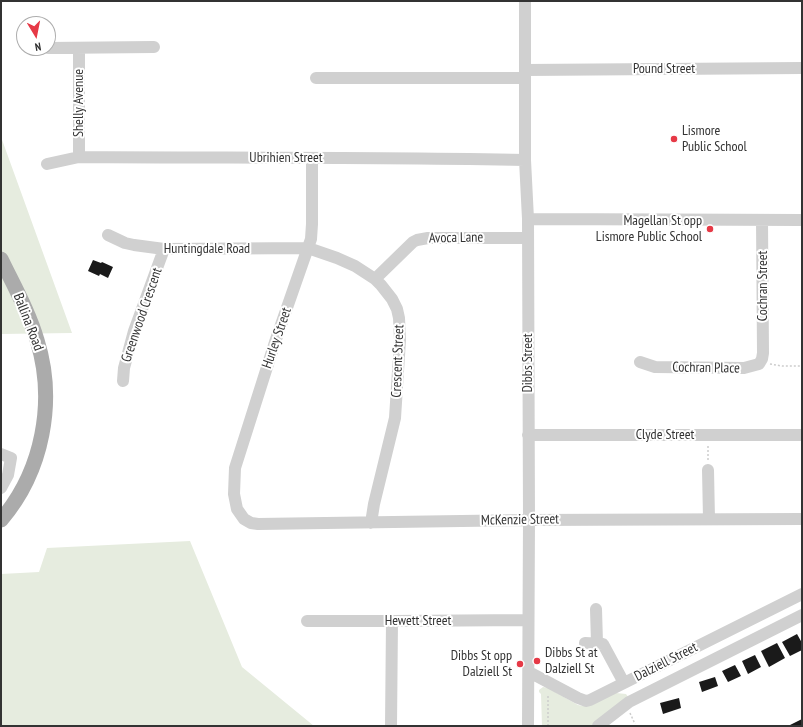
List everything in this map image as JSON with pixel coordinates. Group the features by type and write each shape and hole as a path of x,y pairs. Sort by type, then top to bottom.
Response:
{"main road":[{"name":"Ballina Road","path":"1,259 19,295 37,339 44,370 46,398 43,431 36,461 24,488 13,506 1,520"}],"street":[{"name":"Dibbs Street","path":"525,1 525,160 528,219 528,726"},
{"path":"56,48 154,48"},
{"name":"Shelly Avenue","path":"78,157 79,48"},
{"name":"Pound Street","path":"316,78 802,68"},
{"name":"Ubrihien Street","path":"46,164 78,157 312,159 406,158 525,160"},
{"name":"Hurley Street","path":"240,515 237,509 234,494 235,468 275,342 308,248 312,224 312,159"},
{"path":"528,219 802,220"},
{"name":"Cochran Street","path":"762,220 762,357"},
{"name":"Huntingdale Road","path":"108,235 134,246 164,249 308,248"},
{"name":"Avoca Lane","path":"375,279 417,240 428,238 528,238"},
{"name":"Crescent Street","path":"308,248 337,258 359,268 375,279 388,294 400,318 394,418 371,523"},
{"name":"Greenwood Crescent","path":"123,381 124,368 134,331 164,249"},
{"name":"Cochran Place","path":"640,362 655,367 744,368 754,367 759,364 762,357"},
{"name":"Clyde Street","path":"528,435 802,435"},
{"path":"1,488 8,475 6,456"},
{"path":"708,470 709,519"},
{"name":"McKenzie Street","path":"240,515 247,522 258,524 529,520 802,519"},
{"name":"Dalziell Street","path":"529,672 586,701 802,594"},
{"path":"596,609 591,643 603,644 606,647 624,683"},
{"name":"Dalziell Street","path":"598,726 629,702 802,615"},
{"name":"Hewett Street","path":"307,621 392,622 528,620"},
{"path":"391,726 392,622"}],"path":[{"path":"762,357 782,366 802,366"},
{"path":"708,435 708,470"},
{"path":"548,726 549,683"},
{"path":"628,708 635,724"}],"shaded area":[{"path":"1,137 72,333 1,334"},
{"path":"190,541 242,667 314,726 1,726 1,574 39,572 47,548"},
{"path":"543,687 548,688 578,705 583,706 616,693 626,694 629,698 592,726 542,726 541,694 539,690"}],"building":[{"path":"93,260 113,267 108,278 88,271"},
{"path":"797,634 802,643 802,650 790,656 782,642"},
{"path":"777,643 785,658 769,667 761,651"},
{"path":"755,655 761,667 748,674 742,661"},
{"path":"735,665 741,676 728,682 722,671"},
{"path":"715,677 718,686 702,692 699,682"},
{"path":"679,698 681,708 663,714 660,703"},
{"path":"802,719 802,726 788,726"}],"place":[{"name":"Lismore Public School","path":"674,139"},
{"name":"Magellan St opp Lismore Public School","path":"710,229"},
{"name":"Dibbs St at Dalziell St","path":"537,661"},
{"name":"Dibbs St opp Dalziell St","path":"520,664"}]}
